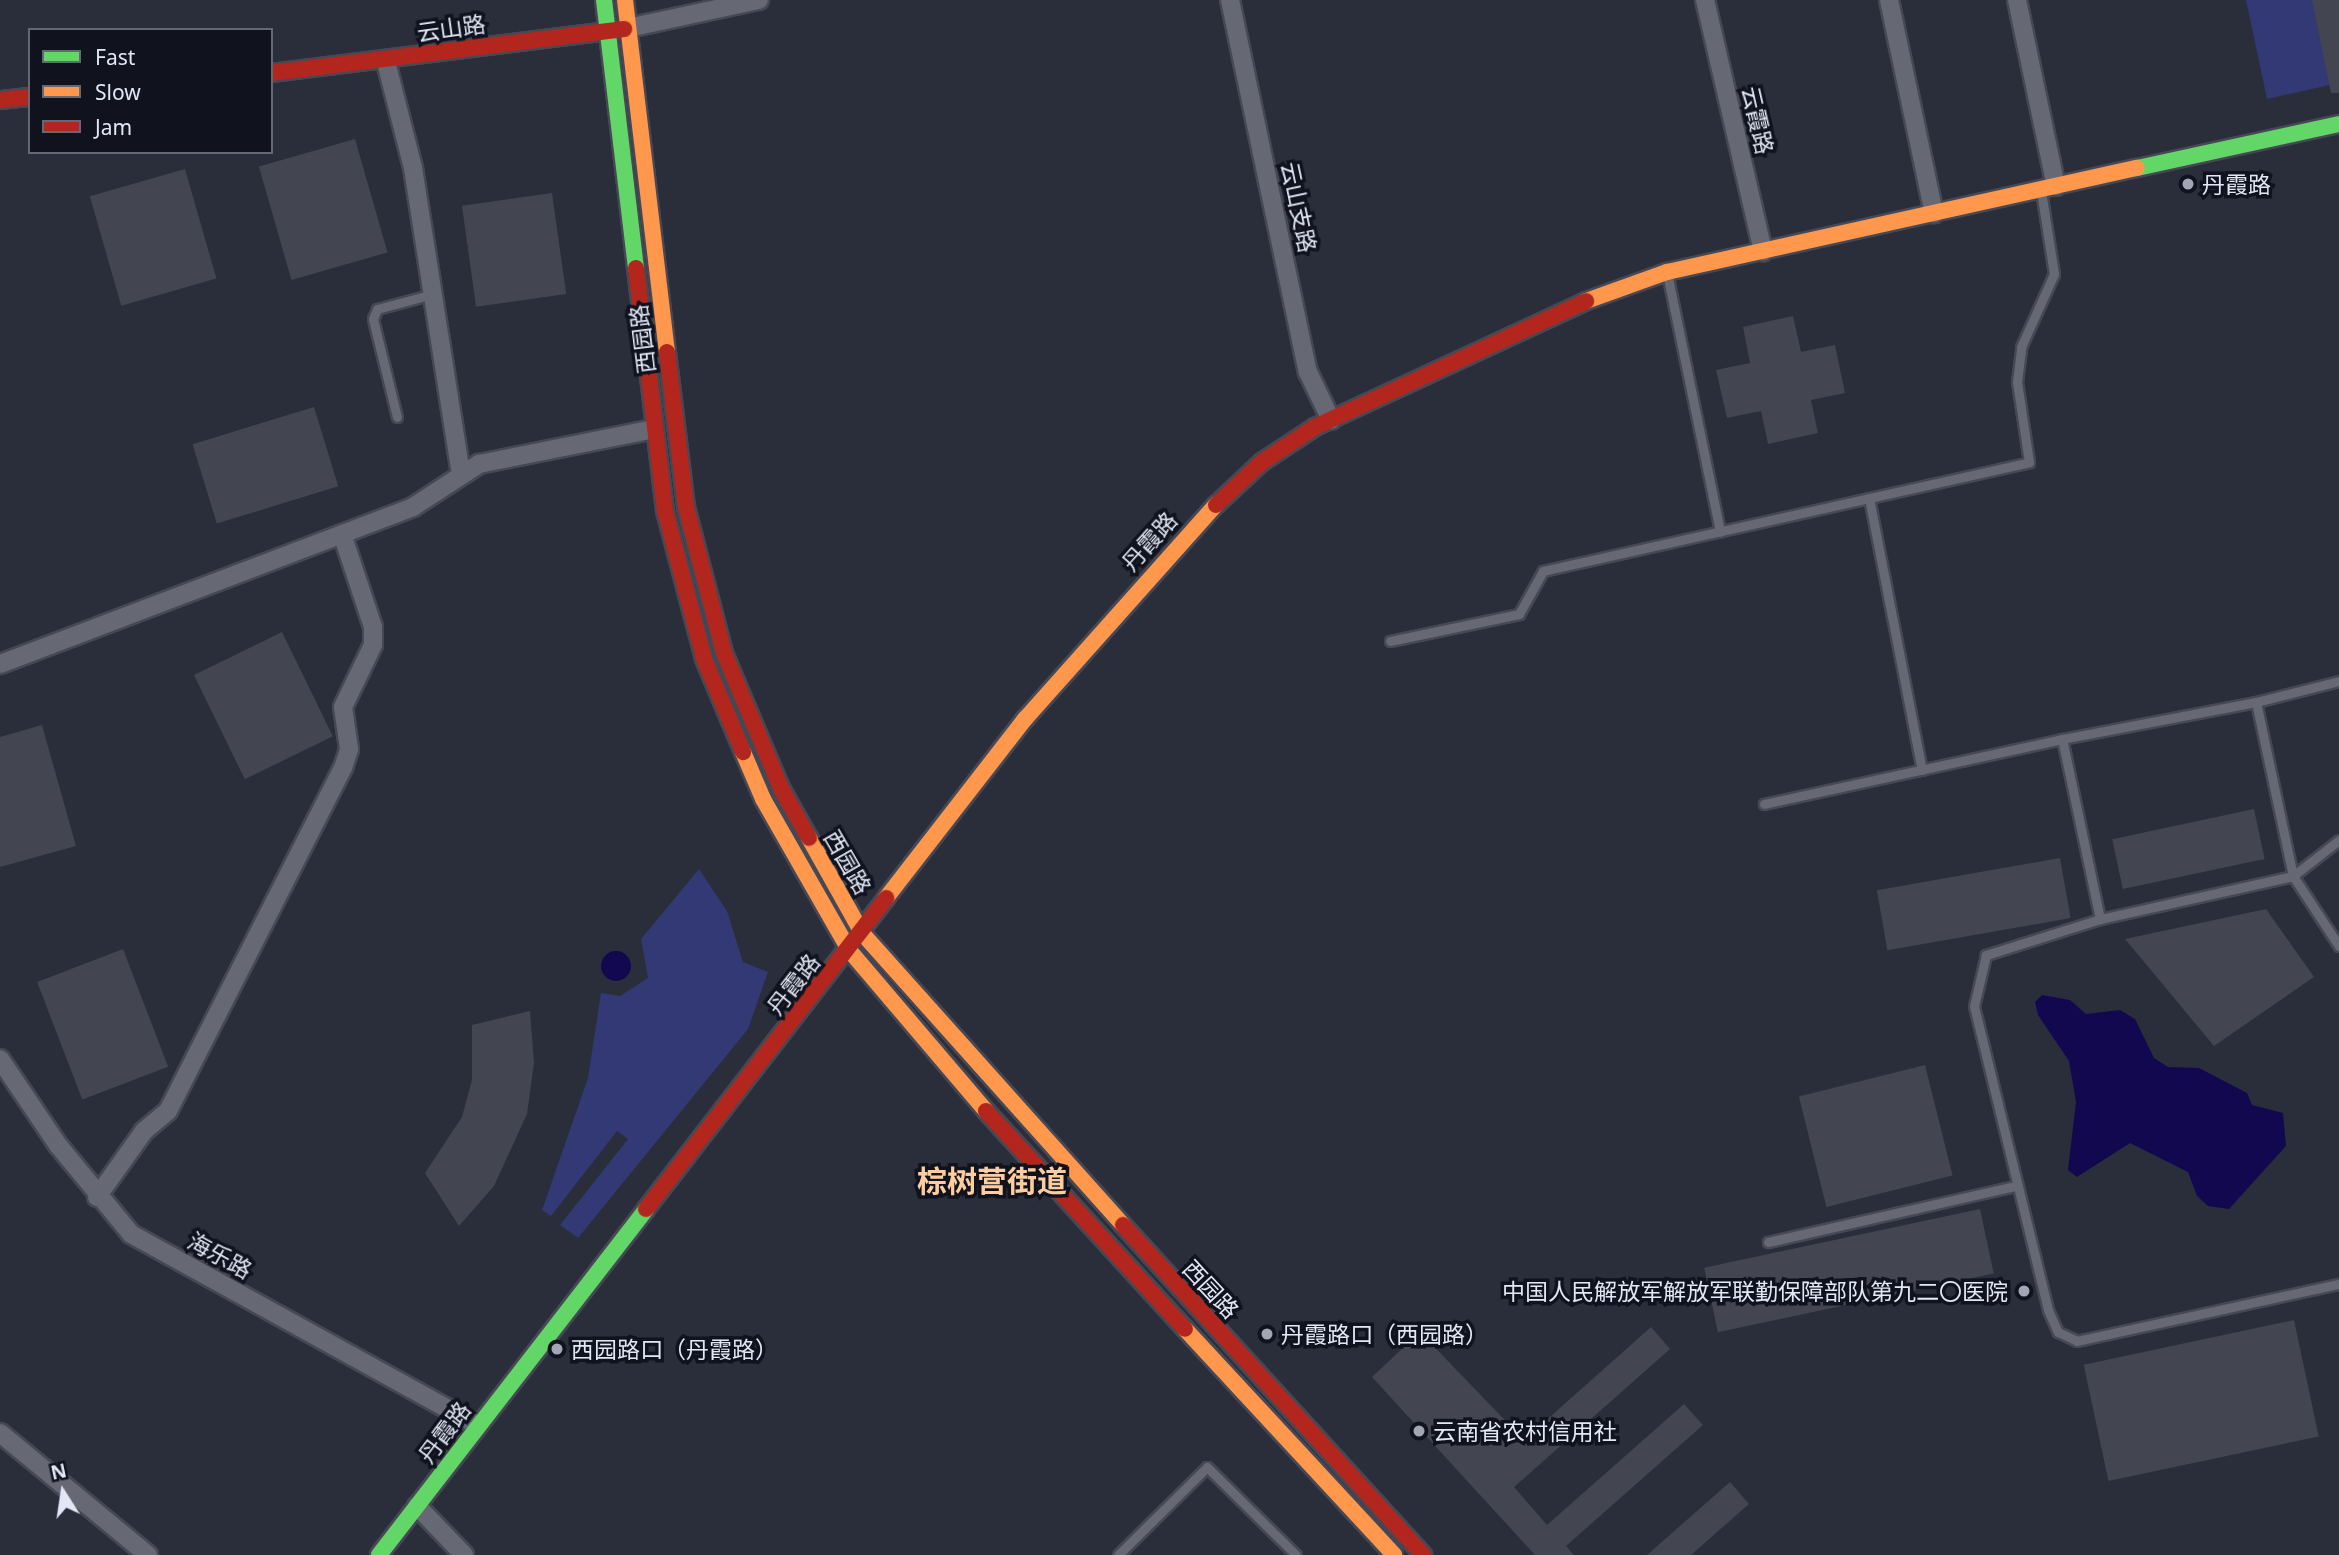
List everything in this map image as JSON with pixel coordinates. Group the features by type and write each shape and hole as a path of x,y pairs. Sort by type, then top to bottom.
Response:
{"main road":[{"name":"西园路","path":"604,0 654,429 683,588 727,723 801,872 849,950 1038,1170 1394,1555"},
{"name":"西园路","path":"625,0 686,507 704,582 747,715 862,933 1423,1555"},
{"name":"云山路","path":"273,73 386,62 628,28"},
{"path":"0,100 28,97"},
{"name":"丹霞路","path":"379,1555 1025,719 1194,525 1262,462 1331,420 1564,309 1667,272 2339,124"}],"street":[{"name":"云山路","path":"628,28 759,0"},
{"name":"云山支路","path":"1230,0 1308,372 1331,420"},
{"name":"云霞路","path":"1705,0 1763,251"},
{"path":"1889,0 1934,213"},
{"path":"2017,0 2049,188"},
{"path":"386,62 413,168 461,474"},
{"path":"0,664 413,507 461,474 555,446 654,429"},
{"path":"97,1198 144,1131 168,1111 342,768 349,749 343,707 373,645 373,627 342,534"},
{"name":"海乐路","path":"0,1059 97,1198 131,1234 477,1425"},
{"path":"0,1433 148,1555"},
{"path":"417,1506 464,1555"}],"lane":[{"path":"1390,641 1519,614 1543,571 2029,462 2017,382 2021,347 2054,274 2049,188"},
{"path":"1667,272 1720,531"},
{"path":"397,417 373,319 377,309 433,294"},
{"path":"1869,498 1922,770"},
{"path":"1764,803 2062,739 2256,702 2339,681"},
{"path":"2256,702 2293,876 2339,946"},
{"path":"2062,739 2101,919"},
{"path":"2339,840 2293,876 2101,919 1986,955 1974,1006 2048,1310 2058,1332 2077,1341 2339,1284"},
{"path":"1768,1242 2018,1185"},
{"path":"1118,1555 1207,1467 1296,1555"}],"shaded area":[{"path":"2246,0 2339,0 2339,83 2267,99"},
{"path":"699,869 727,911 743,962 768,972 748,1029 578,1238 560,1225 628,1139 617,1131 551,1216 542,1210 588,1078 601,993 620,996 648,978 641,939"},
{"path":"616,951 627,955 631,966 627,977 616,981 605,977 601,966 605,955"},
{"path":"2042,995 2070,1000 2086,1014 2120,1010 2135,1019 2154,1058 2168,1067 2199,1068 2247,1093 2252,1105 2283,1113 2286,1146 2229,1209 2208,1206 2197,1196 2188,1172 2130,1143 2077,1177 2068,1170 2076,1102 2069,1061 2038,1015 2035,1002"}],"building":[{"path":"2312,0 2339,0 2339,93 2331,93"},
{"path":"355,139 388,252 291,280 259,167"},
{"path":"185,169 216,279 121,306 90,196"},
{"path":"552,193 566,294 476,307 462,206"},
{"path":"1793,316 1801,352 1835,345 1845,393 1811,400 1818,433 1768,444 1761,411 1727,418 1716,370 1750,363 1743,327"},
{"path":"314,407 338,486 217,524 193,444"},
{"path":"282,632 333,736 245,779 194,675"},
{"path":"42,725 76,846 0,867 0,737"},
{"path":"2254,809 2265,859 2123,889 2112,839"},
{"path":"2060,858 2071,918 1887,950 1877,890"},
{"path":"2266,909 2314,977 2214,1046 2125,939"},
{"path":"123,949 168,1067 82,1100 37,982"},
{"path":"530,1011 534,1063 527,1114 494,1186 459,1226 425,1173 462,1117 472,1080 472,1025"},
{"path":"1925,1065 1953,1176 1826,1207 1799,1096"},
{"path":"1980,1209 1994,1274 1718,1332 1704,1268"},
{"path":"2294,1320 2319,1436 2108,1481 2084,1365"},
{"path":"1651,1327 1670,1349 1514,1487 1547,1525 1684,1404 1703,1425 1566,1546 1574,1555 1535,1555 1372,1377 1420,1332 1524,1440"},
{"path":"1730,1482 1749,1504 1691,1555 1647,1555"}],"traffic: fast":[{"path":"604,0 636,268"},
{"path":"2137,168 2339,124"},
{"path":"379,1555 646,1209"}],"traffic: slow":[{"path":"625,0 667,352"},
{"path":"1586,301 1667,272 2137,168"},
{"path":"886,898 1025,719 1216,505"},
{"path":"743,752 763,799 849,950 986,1111"},
{"path":"809,838 862,933 1123,1225"},
{"path":"1185,1329 1394,1555"}],"traffic: jam":[{"path":"273,73 624,29"},
{"path":"0,100 28,97"},
{"path":"636,268 665,511 704,659 743,752"},
{"path":"1216,505 1262,462 1315,427 1586,301"},
{"path":"667,352 686,507 724,653 782,790 809,838"},
{"path":"646,1209 886,898"},
{"path":"986,1111 1185,1329"},
{"path":"1123,1225 1423,1555"}],"place":[{"name":"丹霞路","path":"2188,184"},
{"name":"中国人民解放军解放军联勤保障部队第九二〇医院","path":"2024,1291"},
{"name":"丹霞路口（西园路）","path":"1267,1334"},
{"name":"西园路口（丹霞路）","path":"557,1349"},
{"name":"云南省农村信用社","path":"1419,1431"}],"district":[{"name":"棕树营街道","path":"992,1181"}]}
